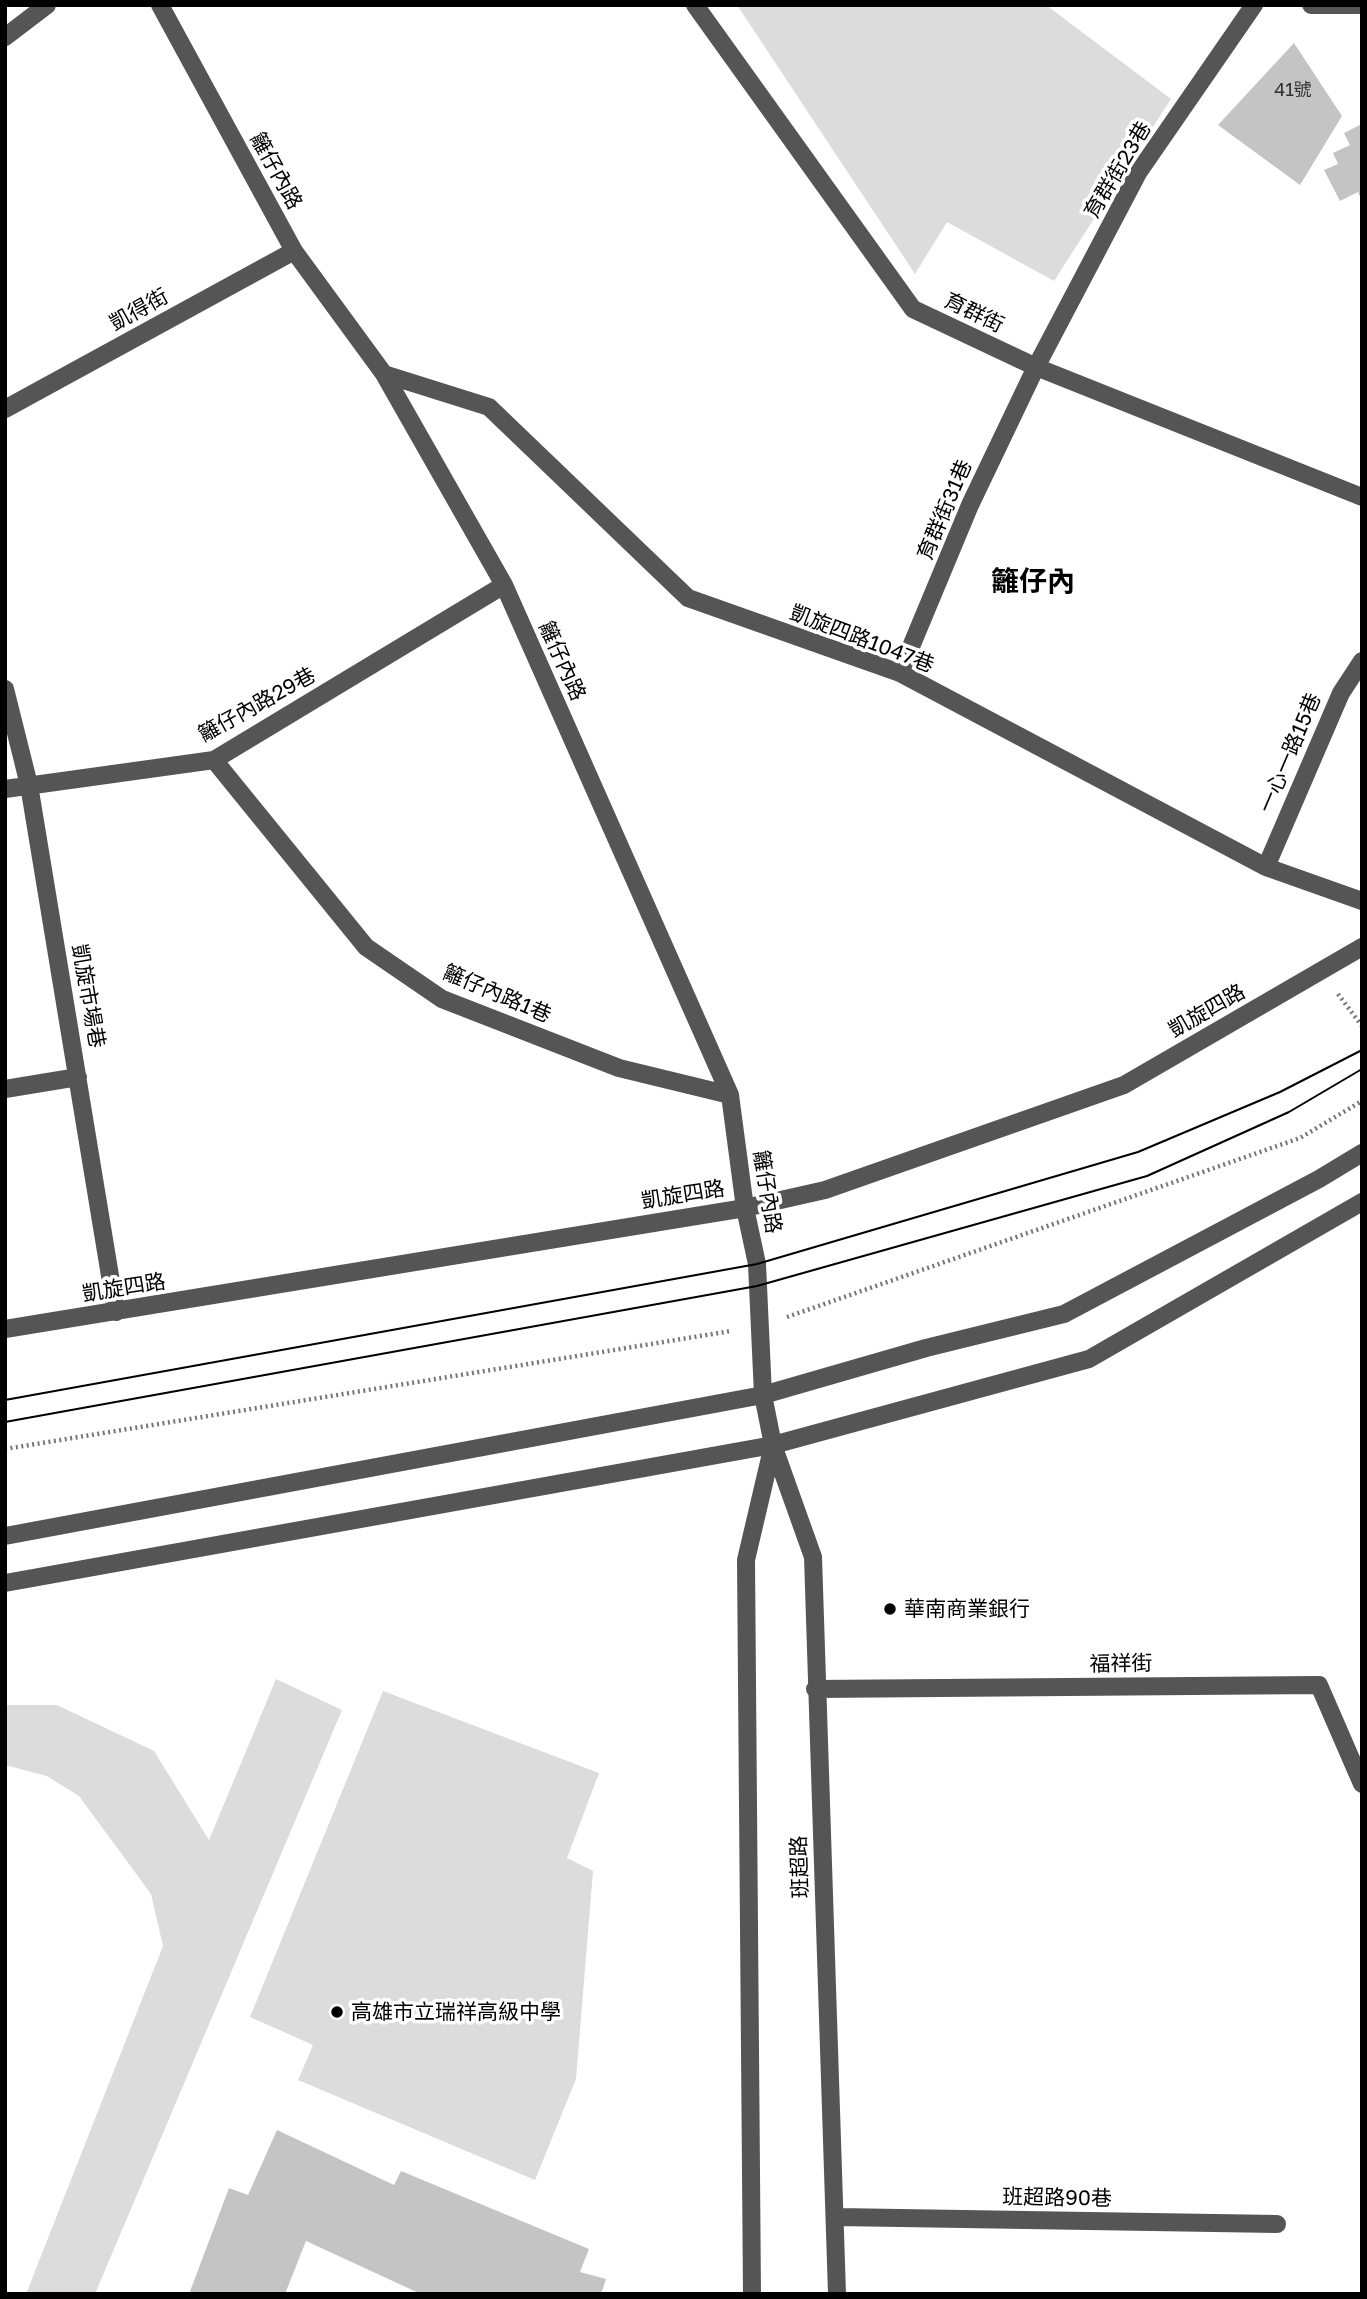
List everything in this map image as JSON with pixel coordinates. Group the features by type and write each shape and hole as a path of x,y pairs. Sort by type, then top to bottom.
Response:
{"street":[{"path":"5,37 47,5"},
{"name":"籬仔內路","path":"160,5 294,251 384,374 504,585 730,1094 745,1208 757,1264 763,1395"},
{"name":"育群街","path":"695,5 913,309 1036,368 1362,498"},
{"name":"育群街23巷","path":"1036,368 1138,173 1254,5"},
{"path":"1311,5 1359,5"},
{"name":"凱得街","path":"5,409 294,251"},
{"name":"育群街31巷","path":"900,673 970,505 1036,368"},
{"name":"凱旋四路1047巷","path":"384,374 489,407 688,598 900,673 1266,867 1362,901"},
{"name":"籬仔內路29巷","path":"5,789 214,760 504,585"},
{"name":"一心一路15巷","path":"1266,867 1341,693 1362,661"},
{"name":"凱旋市場巷","path":"5,689 29,785 116,1312"},
{"name":"籬仔內路1巷","path":"214,760 366,947 442,999 619,1068 730,1094"},
{"name":"凱旋四路","path":"5,1329 745,1208 825,1190 1124,1085 1362,947"},
{"path":"5,1089 78,1077"},
{"path":"5,1536 763,1395 926,1348 1064,1314 1319,1179 1362,1153"},
{"path":"5,1583 773,1445 1089,1359 1362,1202"},
{"name":"班超路","path":"763,1395 773,1445 813,1557 815,1689 837,2217 837,2294"},
{"name":"班超路","path":"752,2294 746,1560 773,1445"},
{"name":"福祥街","path":"815,1689 1319,1685 1362,1784"},
{"name":"班超路90巷","path":"837,2217 1277,2224"}],"path":[{"path":"1321,971 1362,1026"},
{"path":"5,1449 761,1326 1300,1138 1362,1101"}],"shaded area":[{"path":"737,5 1046,5 1171,99 1054,281 947,222 915,274"},
{"path":"276,1679 342,1710 95,2294 26,2294 163,1946 151,1894 79,1796 47,1776 5,1765 5,1705 57,1705 154,1751 209,1840"},
{"path":"383,1691 599,1773 567,1858 593,1871 576,2079 535,2180 298,2080 313,2045 250,2017"}],"building":[{"path":"1294,43 1342,116 1300,185 1218,125"},
{"path":"1362,124 1362,201 1358,192 1340,201 1324,170 1338,164 1333,153 1350,145 1344,133"},
{"path":"277,2130 394,2185 401,2171 589,2249 580,2272 606,2279 601,2294 421,2294 306,2241 285,2294 189,2294 229,2188 248,2195"}],"tram line":[{"path":"5,1400 757,1264 1138,1152 1280,1092 1362,1050"},
{"path":"5,1422 757,1286 1147,1176 1289,1112 1362,1069"}],"place":[{"name":"華南商業銀行","path":"890,1609"},
{"name":"高雄市立瑞祥高級中學","path":"337,2012"}],"district":[{"name":"籬仔內","path":"1033,582"}]}
